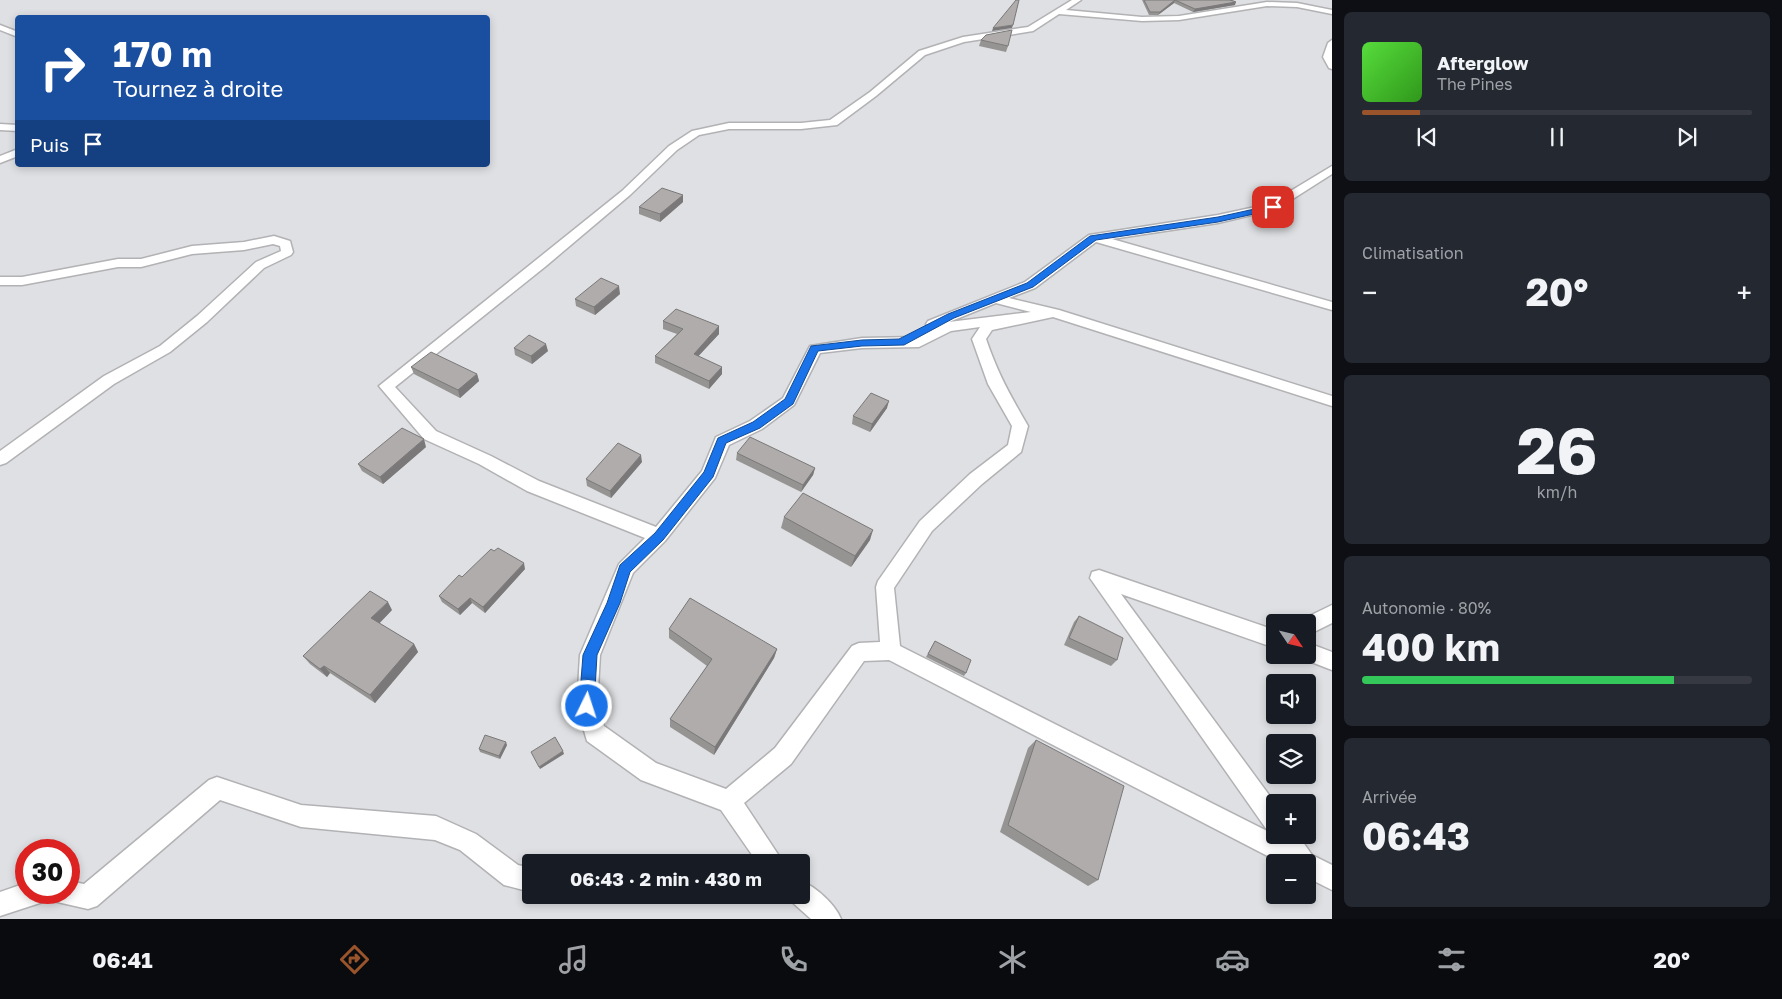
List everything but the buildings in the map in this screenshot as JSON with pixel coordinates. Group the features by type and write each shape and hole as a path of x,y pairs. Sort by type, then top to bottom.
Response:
{"street":[{"path":"659,536 533,486 485,460 430,435 386,386 542,263 626,193 673,148 696,133 729,126 801,126 833,123 873,94 922,53 963,40 1030,29 1077,0"},
{"path":"1058,12 1142,19 1179,18 1267,4 1297,6 1332,12"},
{"path":"0,27 15,34"},
{"path":"0,38 15,36"},
{"path":"1332,43 1328,57 1332,66"},
{"path":"0,127 15,128"},
{"path":"0,160 15,153"},
{"path":"901,342 937,322 1030,285 1093,238 1218,219 1273,207 1332,170"},
{"path":"1093,238 1332,306"},
{"path":"0,281 22,281 118,263 141,263 192,250 216,249 274,240 286,244 287,252 274,260 260,265 202,319 165,349 108,380 0,459"},
{"path":"995,299 1054,313 1332,401"},
{"path":"765,854 729,801 649,772 595,733 587,706 590,655 613,603 625,569 659,536 709,474 722,440 756,425 790,401 815,349 862,343 919,342 948,328 1054,313"},
{"path":"891,651 884,587 926,526 976,479 1015,448 1020,426 1004,405 988,368 979,339 987,327 1054,313"},
{"path":"1266,636 1099,578 1266,810"},
{"path":"1316,622 1332,614"},
{"path":"729,801 783,756 858,652 891,651 1287,854"},
{"path":"1316,655 1332,661"},
{"path":"80,895 88,897 217,788 301,816 436,828 468,842 513,876 522,878"},
{"path":"1316,869 1332,878"},
{"path":"0,904 15,899"},
{"path":"810,901 829,919"}],"route":[{"path":"587,706 590,655 613,603 625,569 659,536 709,474 722,440 756,425 790,401 815,349 862,343 901,342 937,322 1030,285 1093,238 1218,219 1273,207"}]}
